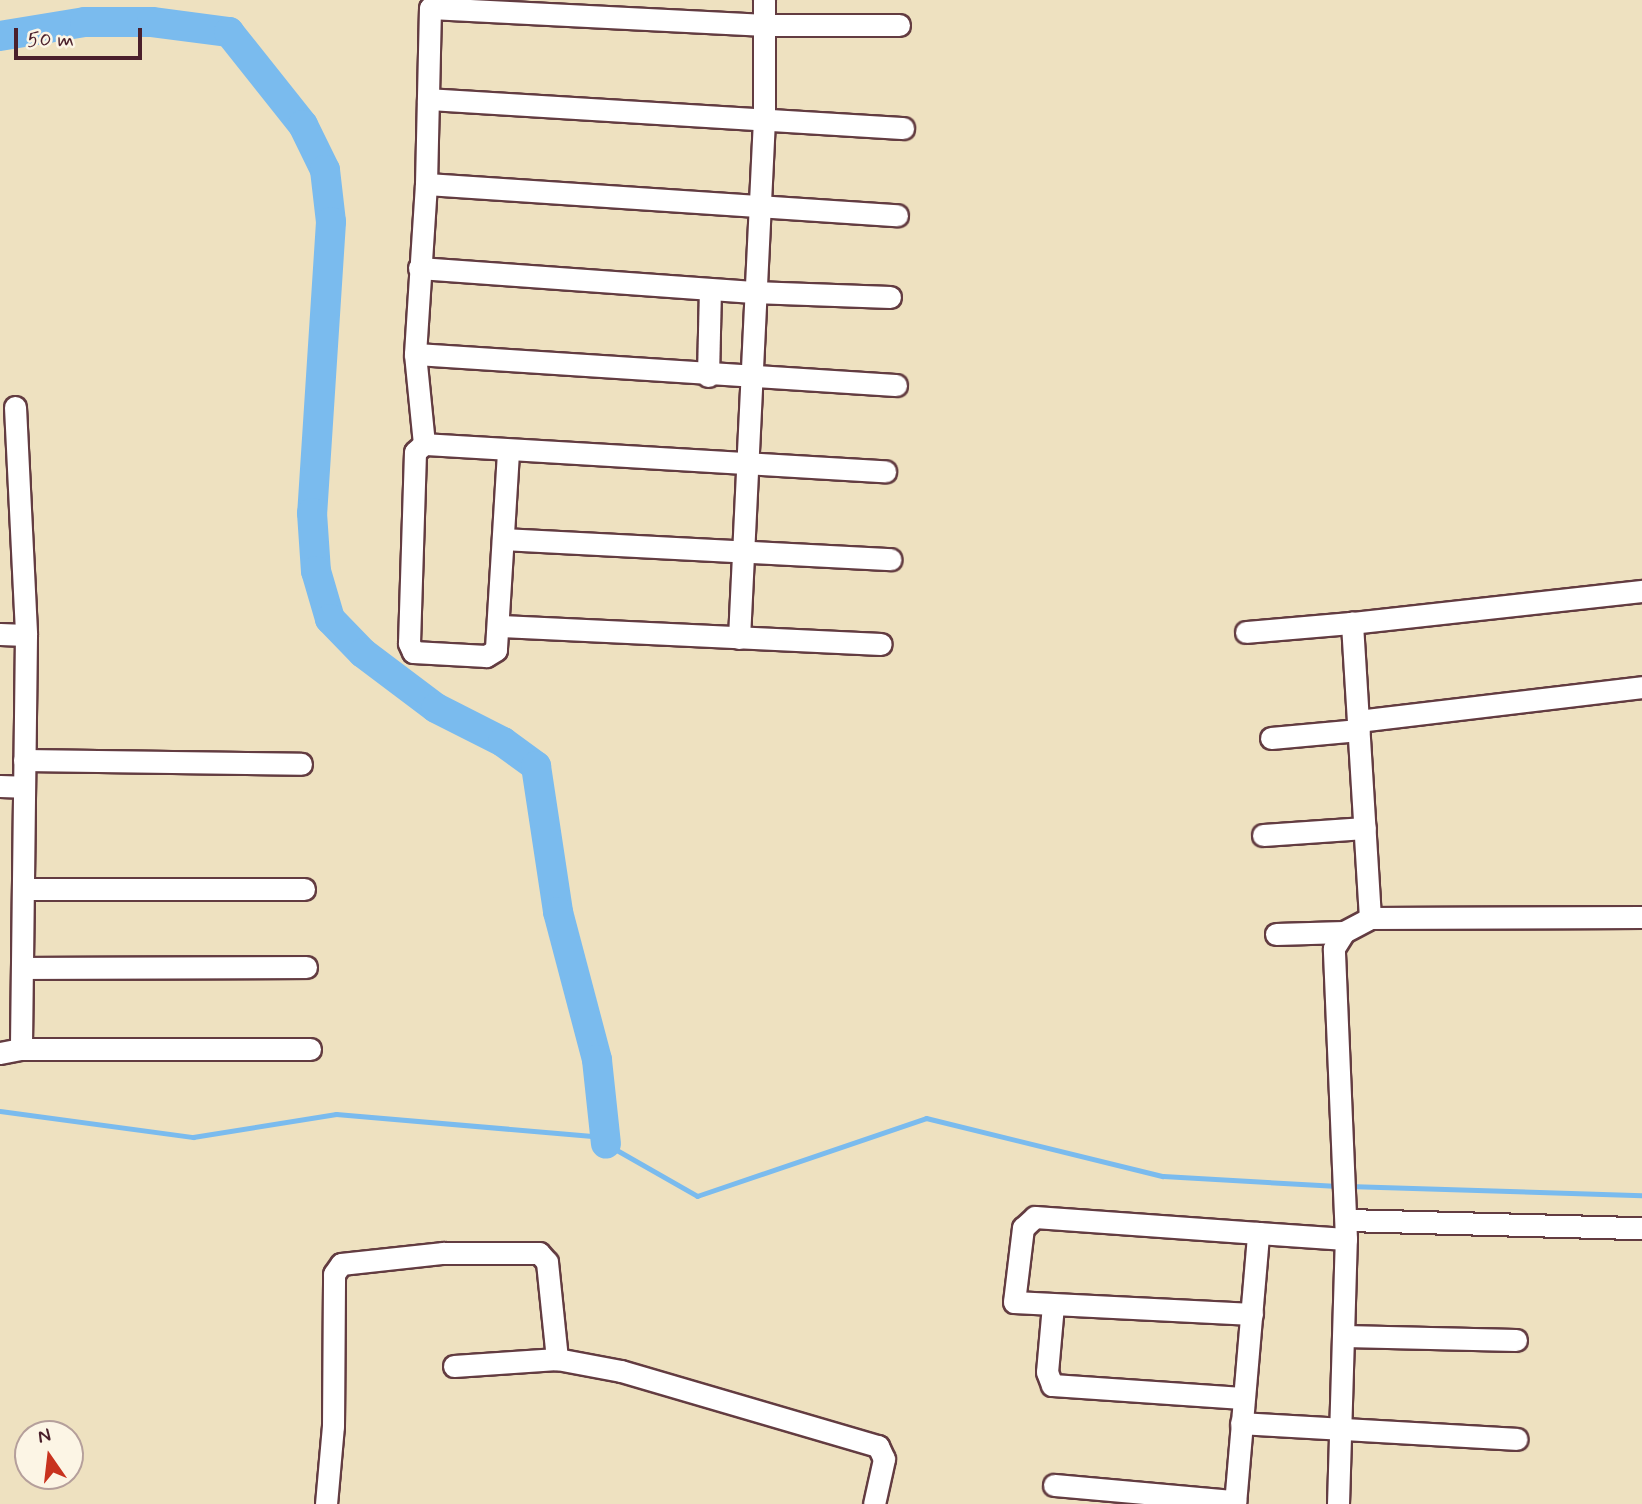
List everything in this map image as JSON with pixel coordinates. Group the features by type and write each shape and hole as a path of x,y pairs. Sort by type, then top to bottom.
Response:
{"street":[{"path":"738,638 753,292 764,120 764,0"},
{"path":"424,444 415,354 426,184 430,8 766,24 900,25"},
{"path":"428,99 903,128"},
{"path":"426,184 898,215"},
{"path":"419,268 753,292 890,297"},
{"path":"708,376 710,289"},
{"path":"415,354 708,376 896,386"},
{"path":"15,407 26,635 23,968 10,1051 310,1049"},
{"path":"508,452 501,626 496,650 486,656 417,653 410,648 415,452 424,444 508,452 745,460 885,471"},
{"path":"503,539 890,559"},
{"path":"1246,632 1642,591"},
{"path":"1352,622 1370,918"},
{"path":"501,626 881,644"},
{"path":"0,634 26,635"},
{"path":"1271,738 1642,687"},
{"path":"24,760 301,764"},
{"path":"0,786 23,787"},
{"path":"1263,835 1365,828"},
{"path":"23,889 304,889"},
{"path":"1276,934 1344,932 1370,918 1642,917"},
{"path":"1338,1504 1346,1221 1333,975 1334,948 1344,932"},
{"path":"23,968 306,967"},
{"path":"1252,1314 1014,1302 1023,1228 1035,1217 1258,1233 1346,1221 1642,1228"},
{"path":"1054,1485 1235,1503 1258,1233"},
{"path":"326,1504 333,1426 334,1274 341,1264 443,1253 539,1253 547,1262 557,1359"},
{"path":"1053,1305 1047,1372 1052,1385 1243,1398"},
{"path":"1344,1336 1516,1340"},
{"path":"454,1366 557,1359 621,1371 878,1446 884,1459 874,1504"},
{"path":"1241,1423 1342,1431 1517,1439"}],"waterway":[{"path":"0,36 85,22 152,22 229,32 303,125 325,170 331,222 312,513 316,571 330,619 363,653 436,708 503,742 536,766 558,912 597,1060 606,1144"},
{"path":"0,1111 193,1137 336,1114 592,1136 697,1196 926,1118 1163,1176 1338,1186"},
{"path":"1348,1186 1642,1195"}]}
